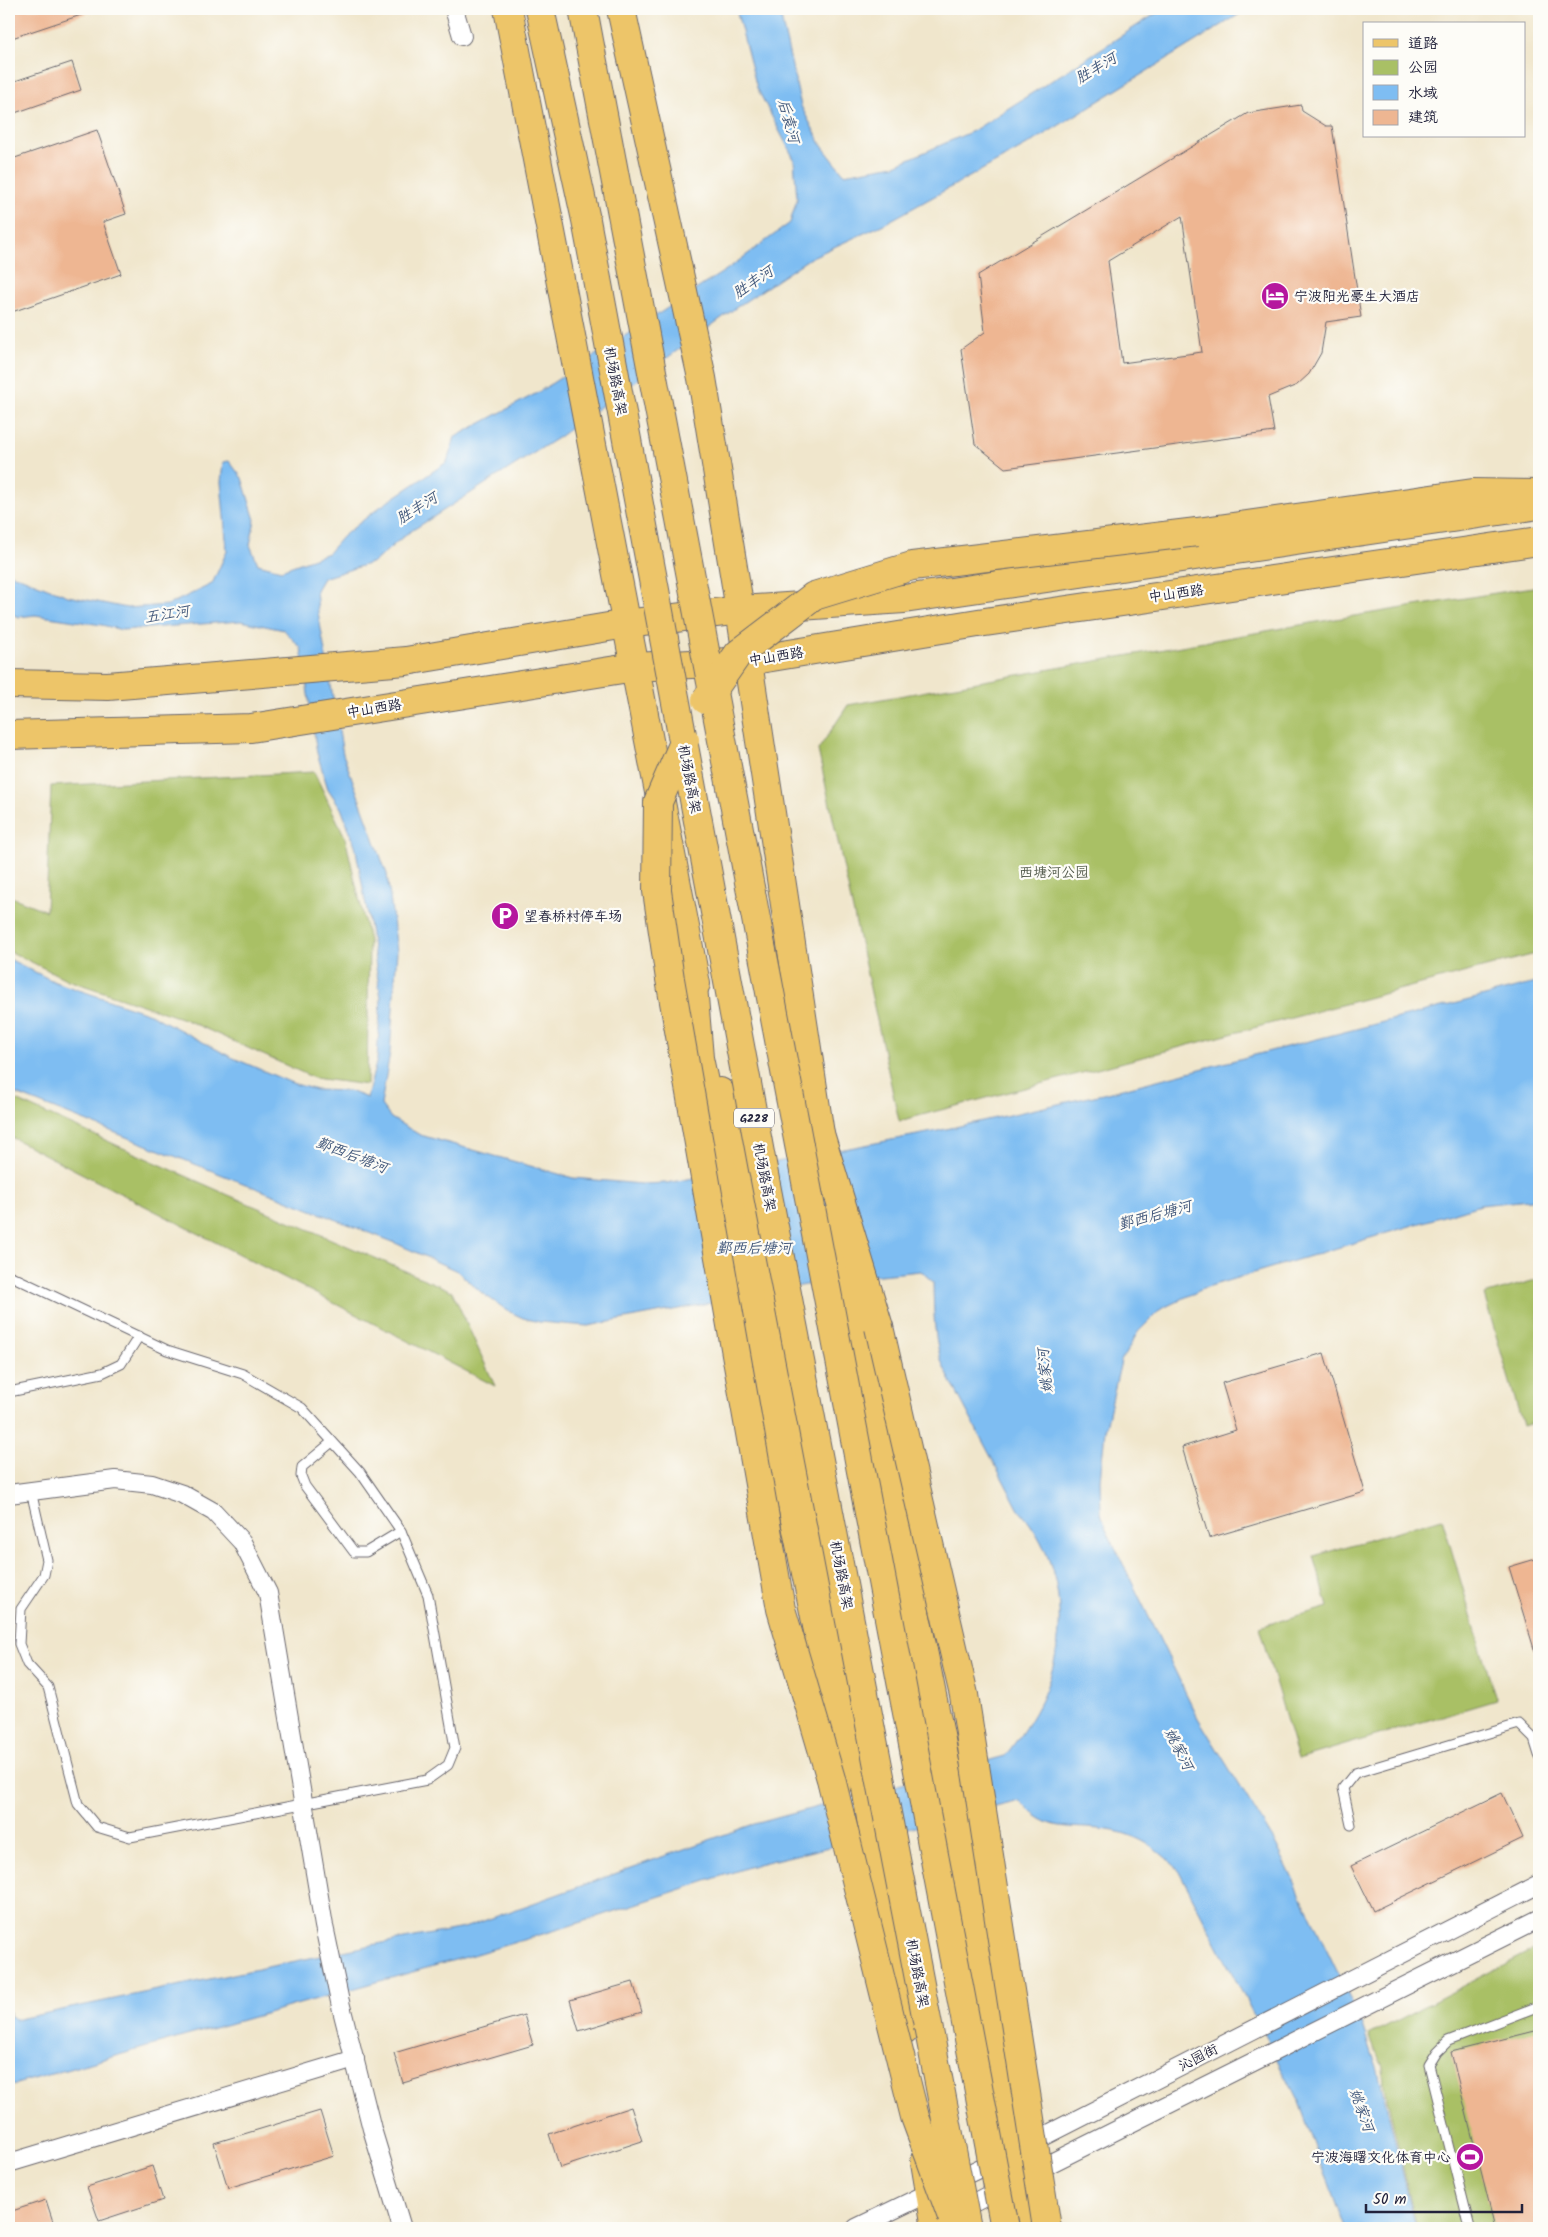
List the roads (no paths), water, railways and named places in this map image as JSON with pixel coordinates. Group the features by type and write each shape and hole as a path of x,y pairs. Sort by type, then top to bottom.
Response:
{"main road":[{"path":"508,9 691,961 826,1577 862,1761 930,2193 938,2227"},
{"name":"机场路高架","path":"540,9 590,240 762,1164 967,2228"},
{"name":"G228","path":"583,9 1005,2228"},
{"path":"621,9 702,378 740,610 816,1119 941,1740 1017,2150 1035,2228"},
{"path":"938,2227 915,2117 840,1815 779,1599 670,979 657,891 658,802 696,714 738,654 814,596 912,566 1197,532 1473,493 1539,494"},
{"path":"9,684 108,686 406,661 626,624 740,610 904,600 1539,505"},
{"name":"中山西路","path":"9,735 251,728 634,667 747,661 978,623 1539,541"},
{"path":"691,961 699,1058 834,1708 840,1815"},
{"path":"816,1119 879,1327 964,1695 1047,2228"}],"street":[{"path":"454,9 462,36"},
{"path":"9,1494 115,1480 152,1484 182,1494 214,1512 242,1542 268,1593 324,1926 340,2002 372,2129 402,2228"},
{"name":"沁园街","path":"856,2228 1017,2150 1539,1884"},
{"path":"938,2227 1024,2177 1539,1919"},
{"path":"9,2163 354,2059"}],"lane":[{"path":"9,1275 167,1350 243,1374 302,1408 360,1472 401,1532 428,1595 455,1748 448,1765 427,1780 130,1837 97,1827 78,1804 48,1686 27,1664 19,1644 21,1608 44,1575 47,1560 30,1492"},
{"path":"9,1392 102,1373 121,1364 139,1336"},
{"path":"332,1442 302,1467 301,1476 305,1486 354,1552 366,1552 401,1532"},
{"path":"1352,1825 1343,1788 1355,1773 1519,1724 1534,1739 1539,1755"},
{"path":"1470,2228 1429,2065 1437,2052 1448,2041 1539,2006"}],"water":[{"path":"736,9 779,9 801,106 822,146 844,174 895,165 973,131 1163,9 1248,9 1027,145 884,224 810,258 734,309 559,437 405,535 374,562 323,578 316,590 318,612 343,754 387,874 397,951 390,1052 381,1105 391,1118 420,1135 573,1178 642,1184 667,1183 933,1132 1103,1094 1539,982 1539,1199 1480,1205 1207,1287 1161,1309 1138,1332 1121,1361 1105,1431 1100,1480 1101,1513 1106,1529 1198,1718 1277,1846 1362,2023 1378,2071 1416,2228 1345,2228 1299,2102 1178,1869 1155,1849 1129,1835 1094,1828 1050,1824 1031,1812 1020,1801 758,1864 563,1928 469,1956 9,2086 9,2015 14,2020 377,1944 464,1928 751,1825 1005,1756 1025,1728 1042,1698 1051,1674 1057,1649 1059,1625 1058,1600 1054,1576 1046,1552 1034,1530 1019,1510 944,1368 936,1336 933,1282 921,1271 838,1279 588,1326 539,1322 523,1318 508,1311 482,1293 457,1271 393,1242 9,1091 9,959 55,982 150,1014 231,1057 292,1083 316,1090 349,1091 367,1098 377,1059 381,999 355,845 341,808 328,789 317,753 301,648 284,630 241,621 122,630 102,625 35,615 19,617 9,613 9,573 68,596 127,608 168,605 212,584 227,551 221,482 223,462 229,461 242,478 255,520 250,545 258,564 281,570 328,553 343,536 380,507 447,462 455,437 537,393 729,268 790,223 797,199 794,159 757,88"}],"place":[{"name":"宁波阳光豪生大酒店","path":"1275,296"},
{"name":"望春桥村停车场","path":"505,916"},
{"name":"宁波海曙文化体育中心","path":"1470,2157"}],"water label":[{"name":"胜丰河","path":"1096,68"},
{"name":"后袁河","path":"789,121"},
{"name":"胜丰河","path":"753,282"},
{"name":"胜丰河","path":"417,508"},
{"name":"五江河","path":"167,614"},
{"name":"鄞西后塘河","path":"352,1155"},
{"name":"鄞西后塘河","path":"1155,1215"},
{"name":"鄞西后塘河","path":"754,1248"},
{"name":"姚家河","path":"1045,1371"},
{"name":"姚家河","path":"1179,1749"},
{"name":"姚家河","path":"1362,2110"}],"park label":[{"name":"西塘河公园","path":"1054,872"}]}
